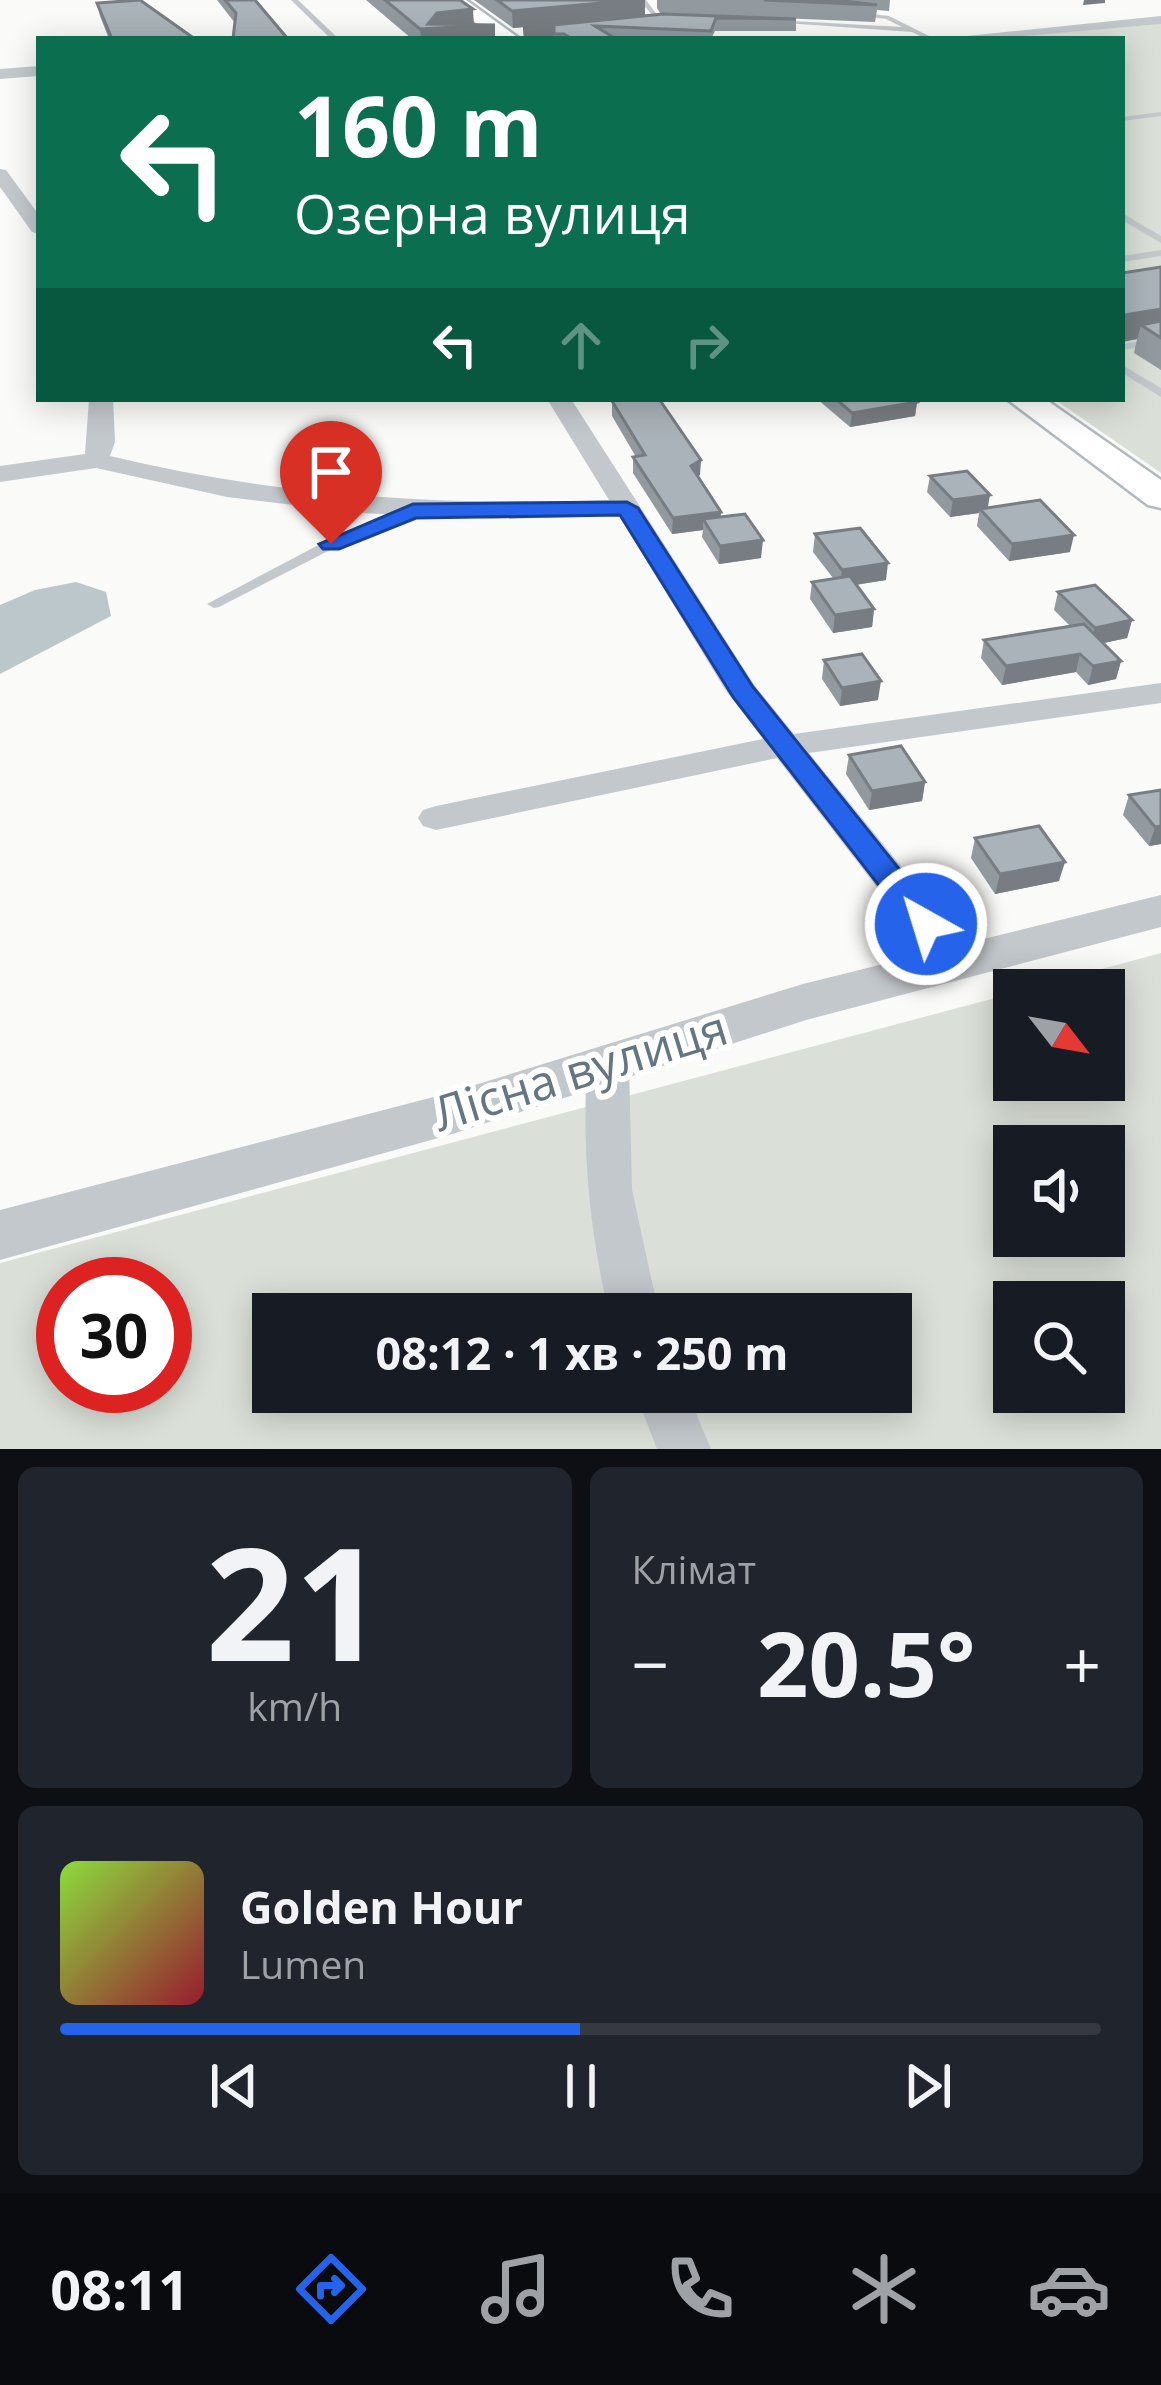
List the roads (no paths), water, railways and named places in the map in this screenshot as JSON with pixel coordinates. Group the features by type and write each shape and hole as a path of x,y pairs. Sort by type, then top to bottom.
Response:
{"main road":[{"path":"454,0 512,35"},
{"path":"1027,402 1161,497"}],"street":[{"path":"978,36 1161,20"},
{"path":"0,74 36,71"},
{"path":"0,174 35,223"},
{"path":"0,221 35,223"},
{"path":"96,460 102,442 101,402"},
{"path":"561,402 782,746 955,959"},
{"path":"0,474 96,460 219,487 413,511 627,508"},
{"path":"436,818 782,746 1161,693"},
{"name":"Лісна вулиця","path":"0,1235 449,1114 955,959 1161,910"},
{"path":"608,1063 603,1150 613,1238 628,1293"},
{"path":"670,1413 684,1449"}],"lane":[{"path":"294,0 332,36"},
{"path":"643,0 667,2"},
{"path":"643,0 659,19"},
{"path":"819,0 846,13"},
{"path":"805,10 887,17 925,36"},
{"path":"633,26 676,18"},
{"path":"758,22 912,30"},
{"path":"834,36 836,26"},
{"path":"1125,118 1161,114"},
{"path":"1125,218 1161,240"},
{"path":"1125,259 1161,253"},
{"path":"1125,346 1161,340"},
{"path":"1125,370 1161,393"},
{"path":"214,604 331,544 413,511"}]}
